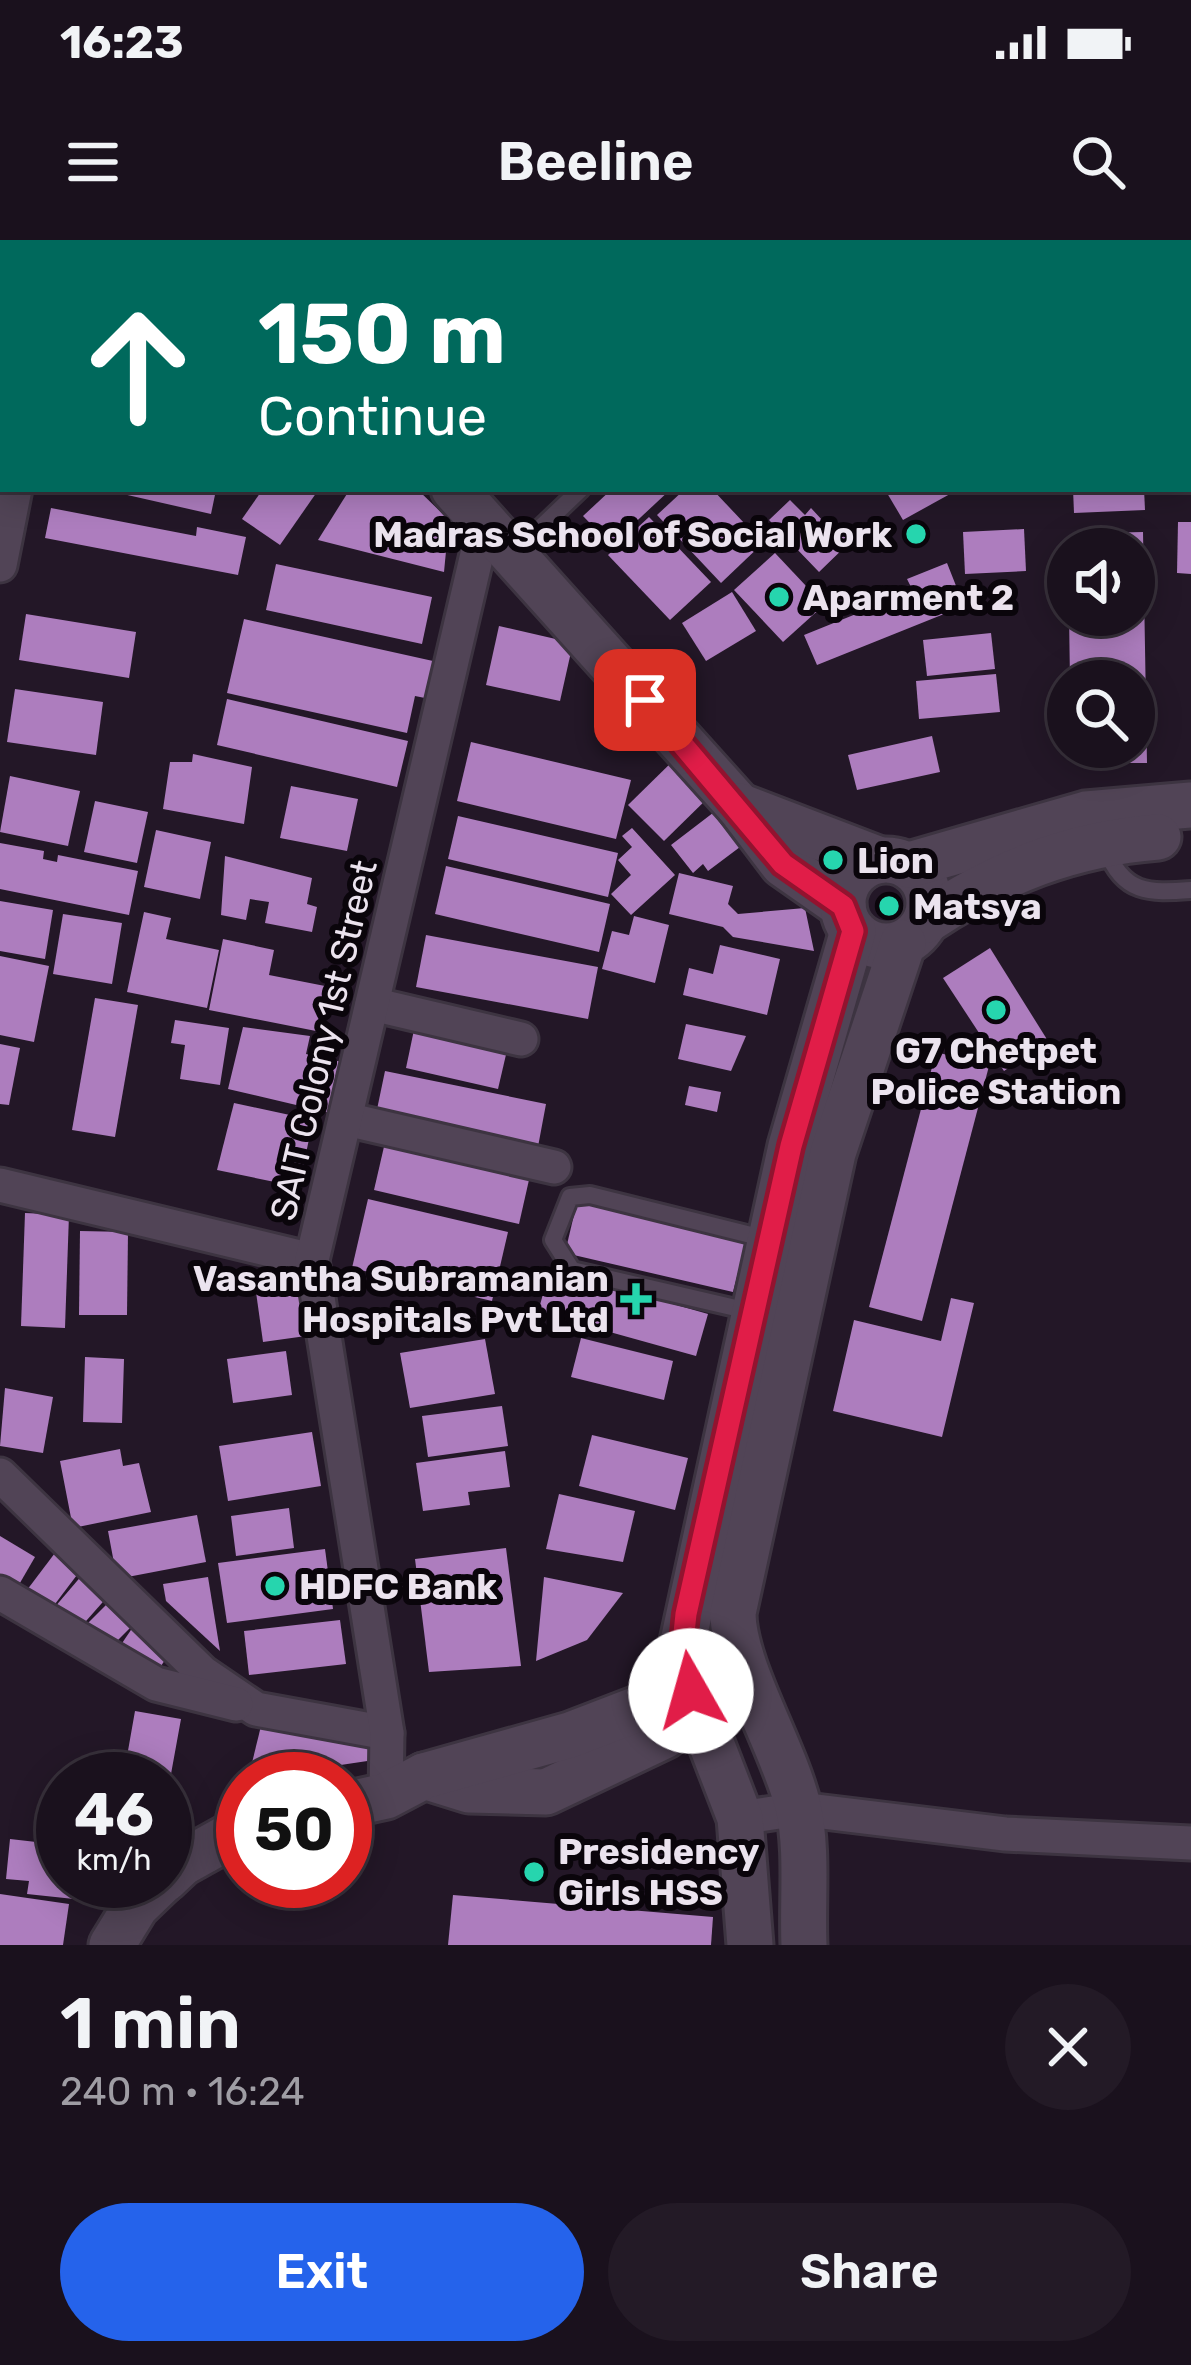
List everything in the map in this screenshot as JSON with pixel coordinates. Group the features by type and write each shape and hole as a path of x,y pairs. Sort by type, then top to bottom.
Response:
{"main road":[{"path":"484,520 739,806 783,864 875,945 915,932 1001,874 1041,858 1104,844 1191,835"},
{"path":"739,806 895,862 929,893 833,1153 733,1613 733,1635 799,1809 804,1945"},
{"path":"750,1945 740,1818 684,1699 682,1652 686,1614 770,1240 848,918 849,881 895,862 1086,814 1191,806"},
{"path":"385,1792 546,1792 664,1736 684,1699 743,1657"},
{"path":"112,1945 135,1908"}],"street":[{"path":"0,565 14,492"},
{"name":"SAIT Colony 1st Street","path":"385,1792 387,1733 312,1260 484,520"},
{"path":"372,1004 521,1040"},
{"path":"346,1118 554,1167"},
{"path":"0,1185 312,1260"},
{"path":"0,1475 203,1673 256,1709"},
{"path":"0,1593 157,1684 256,1709 387,1733"},
{"path":"740,1818 799,1809 1005,1834 1191,1843"}],"lane":[{"path":"484,520 572,492"},
{"path":"1104,844 1118,874 1134,889 1191,890"},
{"path":"754,1312 572,1270 553,1240 570,1197 590,1195 770,1240"}],"building":[{"path":"114,492 216,492 211,514"},
{"path":"261,492 317,492 280,545 242,519"},
{"path":"348,492 420,492 449,520 444,572 318,540"},
{"path":"609,492 668,492 611,545 583,516"},
{"path":"682,492 715,492 763,543 721,583 657,515"},
{"path":"889,492 954,492 903,520"},
{"path":"1073,492 1144,492 1145,510 1074,513"},
{"path":"790,500 805,515 811,508 823,521 827,518 850,542 819,572 769,520"},
{"path":"51,508 196,536 197,527 246,537 238,575 45,538"},
{"path":"649,517 711,582 670,620 608,555"},
{"path":"1178,522 1191,522 1191,574 1177,573"},
{"path":"1024,529 1026,571 965,574 963,532"},
{"name":"Aparment 2","path":"775,553 824,605 783,642 734,590"},
{"path":"947,563 964,606 817,665 804,635 913,591 907,579"},
{"path":"276,564 432,597 422,644 266,610"},
{"path":"732,592 756,631 706,661 682,623"},
{"path":"26,614 136,632 129,678 19,660"},
{"path":"244,619 433,661 425,698 415,696 407,733 227,693"},
{"path":"499,626 573,643 560,701 486,685"},
{"path":"991,633 995,669 927,676 923,640"},
{"path":"1069,636 1145,636 1145,660 1070,660"},
{"path":"996,674 1000,712 919,719 916,681"},
{"path":"15,689 103,702 96,755 7,742"},
{"path":"227,699 408,741 397,787 217,745"},
{"path":"932,736 940,772 857,790 848,755"},
{"path":"471,742 631,780 616,839 457,801"},
{"path":"193,754 252,767 244,824 163,809 170,762 192,762"},
{"path":"680,754 716,790 664,841 628,805"},
{"path":"10,776 80,791 68,846 0,832"},
{"path":"291,786 358,799 347,851 280,838"},
{"path":"95,801 148,812 137,863 84,852"},
{"path":"722,806 748,841 708,871 703,864 693,873 671,845"},
{"path":"458,816 618,853 608,897 448,859"},
{"path":"632,828 675,875 631,915 611,894 631,875 618,860 632,847 622,836"},
{"path":"156,830 211,842 200,899 144,887"},
{"path":"0,843 44,851 43,859 57,862 58,855 138,871 129,915 0,889"},
{"path":"225,856 312,878 307,904 317,907 312,932 265,923 269,902 250,899 246,920 221,915"},
{"path":"446,866 610,904 599,952 435,914"},
{"path":"679,873 733,886 728,904 738,914 805,908 814,951 733,937 723,927 669,914"},
{"path":"0,901 53,910 45,959 0,951"},
{"path":"144,912 171,918 166,939 219,950 207,1008 127,992"},
{"path":"63,914 122,923 112,984 53,974"},
{"path":"634,916 669,925 655,983 602,969 612,931 629,935"},
{"path":"426,935 598,967 588,1019 416,987"},
{"path":"223,939 274,950 269,975 325,986 316,1031 209,1010"},
{"path":"720,945 780,959 767,1015 683,995 689,968 713,974"},
{"name":"G7 Chetpet Police Station","path":"990,948 1048,1041 1004,1071 943,978"},
{"path":"0,956 49,966 34,1042 0,1035"},
{"path":"95,998 138,1005 115,1137 72,1130"},
{"path":"175,1020 229,1028 220,1085 180,1079 185,1045 171,1043"},
{"path":"686,1024 746,1036 731,1071 678,1059"},
{"path":"415,1025 508,1046 498,1089 406,1068"},
{"path":"243,1027 310,1036 306,1054 342,1062 330,1113 228,1089"},
{"path":"0,1044 20,1048 9,1105 0,1104"},
{"path":"936,1052 989,1066 922,1321 869,1307"},
{"path":"385,1071 546,1104 537,1152 375,1119"},
{"path":"689,1086 721,1092 717,1112 685,1105"},
{"path":"234,1103 313,1120 299,1187 217,1170"},
{"path":"386,1138 531,1171 519,1224 374,1190"},
{"path":"368,1199 508,1232 492,1301 352,1268"},
{"path":"577,1202 746,1242 733,1292 565,1253"},
{"path":"25,1213 69,1215 65,1328 21,1326"},
{"path":"80,1231 128,1232 127,1315 79,1315"},
{"path":"550,1269 708,1314 696,1356 538,1312"},
{"path":"297,1272 306,1336 263,1342 254,1278"},
{"path":"951,1298 974,1303 942,1437 833,1411 854,1320 941,1341"},
{"path":"581,1338 673,1361 664,1400 571,1377"},
{"path":"485,1339 495,1394 410,1408 400,1353"},
{"path":"286,1351 292,1395 233,1403 227,1359"},
{"path":"85,1357 124,1359 122,1423 83,1422"},
{"path":"5,1388 53,1397 43,1453 0,1446"},
{"path":"502,1406 508,1446 428,1457 422,1416"},
{"path":"312,1432 321,1486 228,1501 219,1446"},
{"path":"592,1435 688,1458 675,1510 579,1486"},
{"path":"120,1449 123,1466 139,1463 151,1512 73,1528 60,1461"},
{"path":"505,1451 510,1487 468,1492 470,1505 423,1511 416,1463"},
{"path":"559,1494 635,1511 623,1562 546,1549"},
{"path":"289,1508 294,1548 236,1556 231,1516"},
{"path":"197,1515 206,1562 117,1579 108,1531"},
{"path":"0,1536 35,1557 17,1588 0,1578"},
{"path":"506,1548 521,1666 429,1672 415,1559"},
{"path":"58,1549 83,1567 52,1608 27,1590"},
{"path":"325,1549 333,1609 227,1623 218,1563"},
{"path":"83,1574 109,1595 79,1629 54,1608"},
{"path":"208,1577 220,1651 166,1601 163,1584"},
{"path":"544,1577 623,1593 587,1640 536,1661"},
{"path":"110,1601 134,1624 112,1646 88,1623"},
{"path":"340,1620 346,1664 249,1675 244,1631"},
{"path":"133,1627 170,1652 154,1677 116,1652"},
{"path":"135,1711 181,1719 175,1752 128,1752"},
{"path":"261,1726 371,1744 374,1760 372,1752 255,1752"},
{"path":"10,1839 36,1842 36,1895 27,1894 29,1881 6,1879"},
{"path":"0,1894 36,1899 36,1908 68,1908 63,1945 0,1945"},
{"path":"453,1895 713,1917 711,1945 448,1945"}],"place":[{"name":"Madras School of Social Work","path":"916,534"},
{"name":"Aparment 2","path":"779,597"},
{"name":"Lion","path":"833,860"},
{"name":"Matsya","path":"889,906"},
{"name":"G7 Chetpet Police Station","path":"996,1010"},
{"name":"Vasantha Subramanian Hospitals Pvt Ltd","path":"636,1299"},
{"name":"HDFC Bank","path":"275,1586"},
{"name":"Presidency Girls HSS","path":"534,1872"}],"route":[{"path":"645,700 739,806 783,864 843,906 853,931 791,1146 686,1614 682,1652 691,1691"}]}
